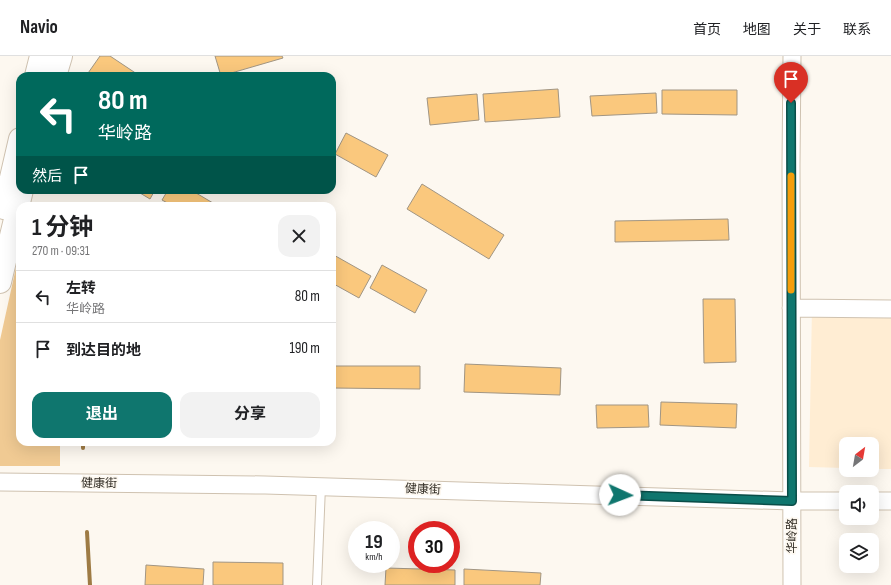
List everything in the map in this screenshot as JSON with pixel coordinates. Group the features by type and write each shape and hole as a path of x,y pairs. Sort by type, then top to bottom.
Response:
{"street":[{"path":"37,72 41,56"},
{"path":"56,72 61,56"},
{"name":"华岭路","path":"792,56 792,585"},
{"path":"0,226 16,156"},
{"path":"0,282 16,215"},
{"path":"792,308 891,309"},
{"name":"健康街","path":"0,482 321,486 792,501 839,501"},
{"path":"879,501 891,501"}],"lane":[{"path":"317,585 321,486"}],"shaded area":[{"path":"16,268 16,446 60,446 60,466 0,466 0,340"},
{"path":"812,308 891,309 891,469 879,469 879,437 839,437 839,468 809,467"}],"building":[{"path":"100,56 110,56 134,72 89,72"},
{"path":"215,56 282,56 283,58 235,72 220,72"},
{"path":"558,89 560,117 485,122 483,94"},
{"path":"662,90 737,90 737,115 662,114"},
{"path":"656,93 657,113 592,116 590,96"},
{"path":"477,94 479,120 430,125 427,98"},
{"path":"346,133 388,155 376,177 336,155"},
{"path":"422,184 504,235 489,259 407,209"},
{"path":"142,194 153,194 150,199"},
{"path":"166,194 198,194 211,202 166,202 162,200"},
{"path":"728,219 729,240 615,242 615,221"},
{"path":"336,256 371,276 359,298 336,285"},
{"path":"382,265 427,290 415,313 370,288"},
{"path":"703,299 735,299 736,362 704,363"},
{"path":"465,364 561,368 560,395 464,392"},
{"path":"336,366 420,366 420,389 336,388"},
{"path":"661,402 737,404 736,428 660,425"},
{"path":"596,405 648,405 649,427 597,428"},
{"path":"213,562 283,563 283,585 213,585"},
{"path":"146,565 204,569 203,585 145,585"},
{"path":"400,568 408,569 408,573 455,573 455,585 385,585 386,573 400,573"},
{"path":"464,569 541,573 540,585 464,585"}],"waterway":[{"path":"87,532 90,585"}],"slow traffic":[{"path":"791,176 791,290"}],"route":[{"path":"620,495 792,501 791,103"}]}
